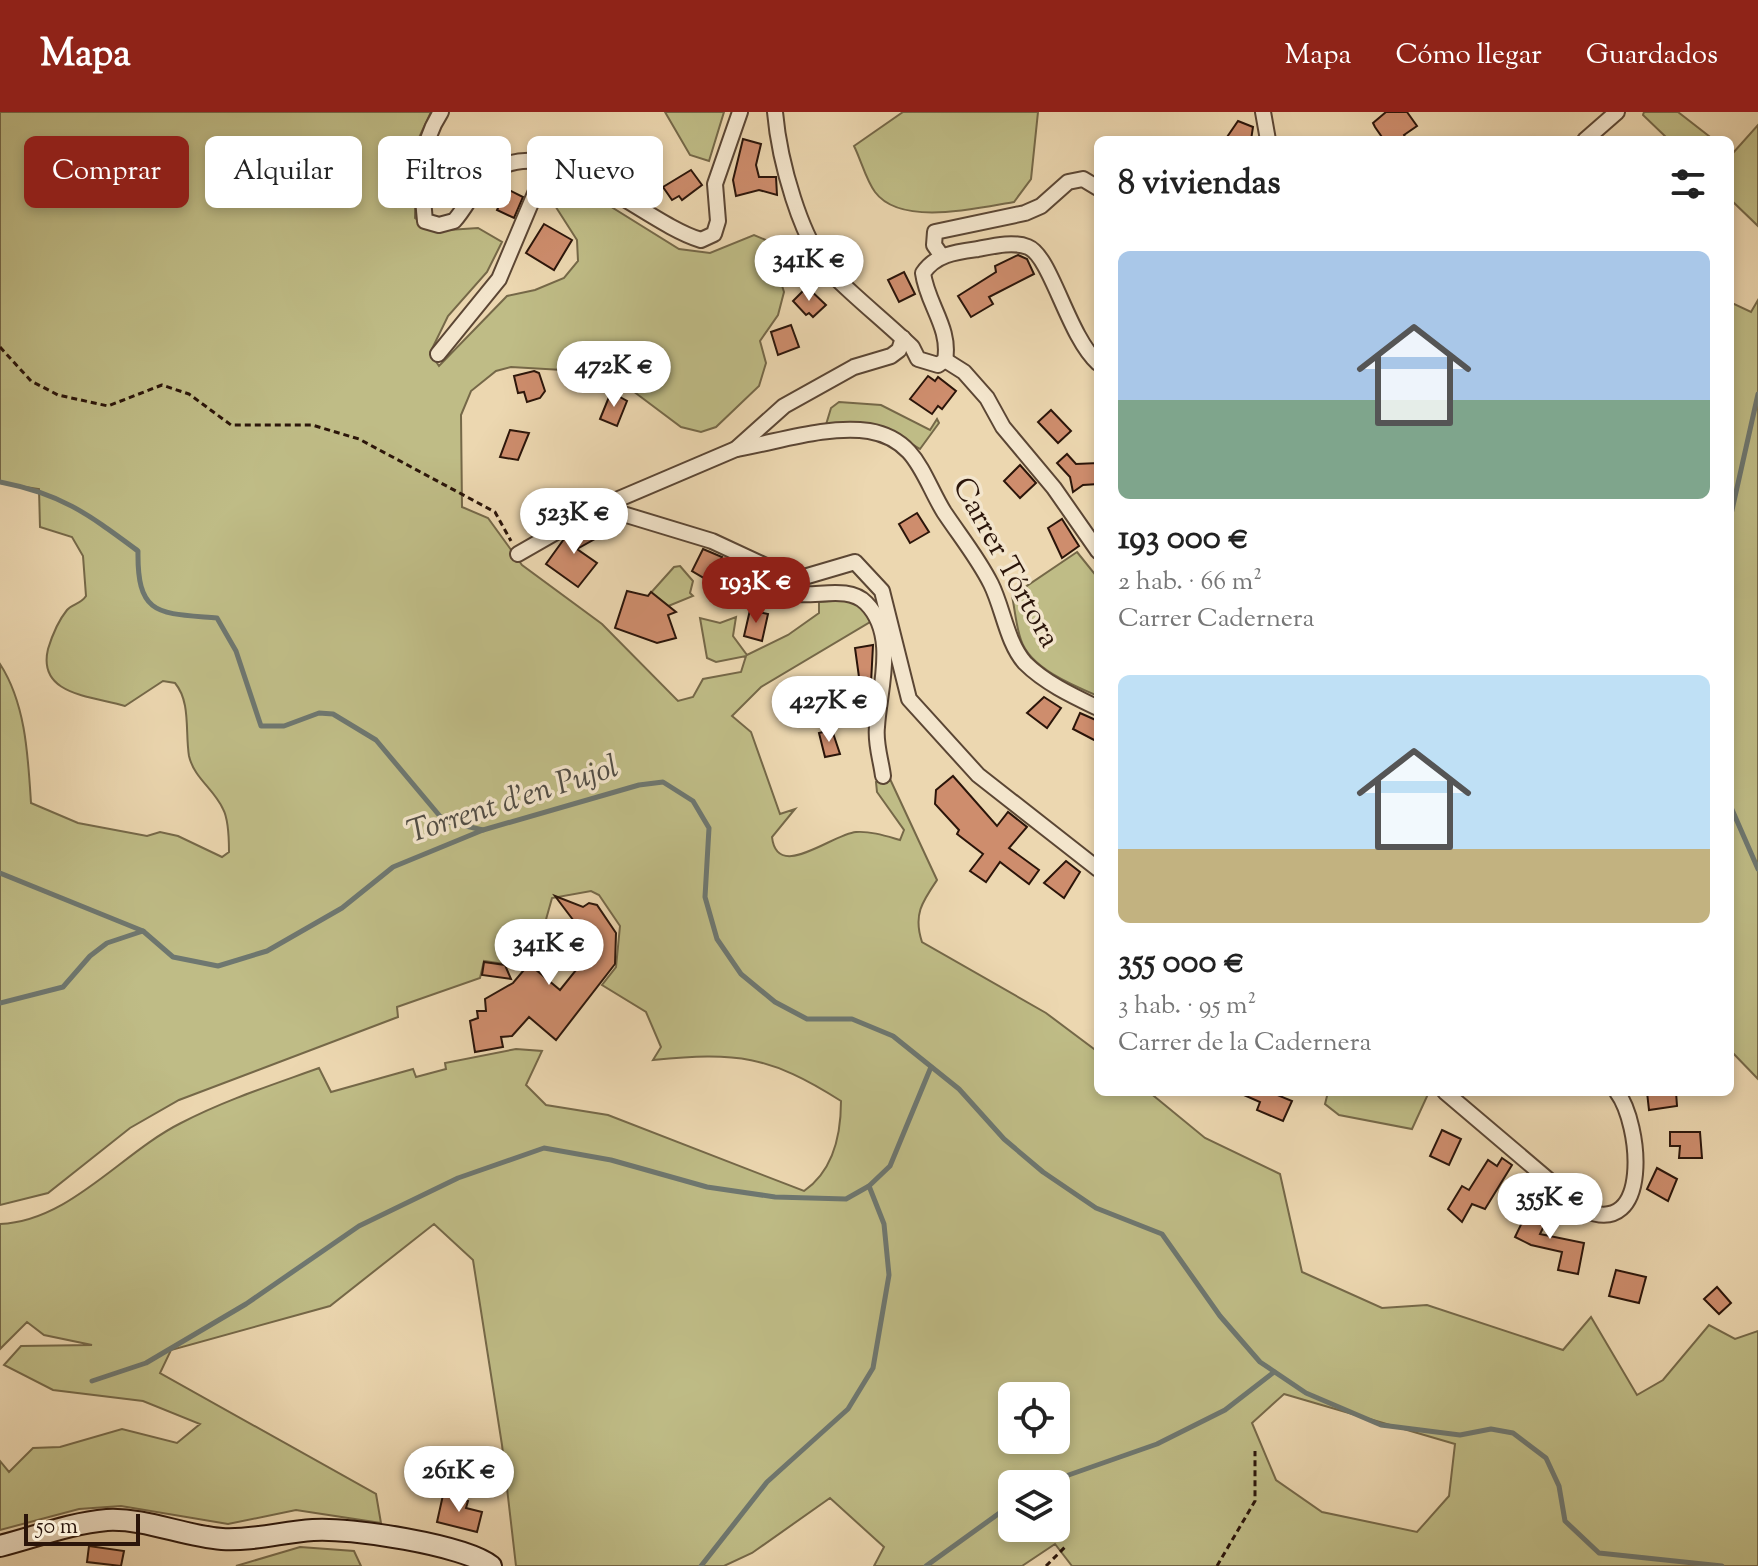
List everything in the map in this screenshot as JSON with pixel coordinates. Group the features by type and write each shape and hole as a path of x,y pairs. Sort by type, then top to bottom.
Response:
{"street":[{"path":"441,112 427,133 424,151 425,221 439,225 454,221 487,175 505,163 527,160"},
{"path":"637,208 662,225 701,240 714,234 718,221 715,184 740,112"},
{"path":"775,112 782,156 816,253 833,275 903,338 918,359 930,365 945,360"},
{"path":"1263,112 1267,136"},
{"path":"1590,136 1617,112"},
{"path":"941,255 934,245 935,232 1025,213 1041,206 1068,182 1083,179 1094,186"},
{"path":"438,354 499,279 529,208"},
{"path":"945,360 947,338 925,289 923,273 941,255 1013,244 1029,247 1041,256 1065,315 1094,357"},
{"path":"518,554 600,507 736,449 784,406 854,367 891,356 899,350 903,338"},
{"path":"945,360 964,372 987,398 1003,427 1054,488 1094,545"},
{"name":"Carrer Tórtora","path":"736,449 811,434 866,431 886,435 905,447 918,459 943,511 991,584 1023,661 1070,695 1094,706"},
{"path":"600,507 712,541 754,563 804,577 855,562 882,591 891,617 909,699 978,775 1094,866"},
{"path":"754,563 760,577 785,592 807,597 851,593 866,603 878,621 884,648 876,730 883,776"},
{"path":"1450,1096 1584,1210 1608,1216 1621,1210 1633,1189 1635,1169 1634,1133 1626,1105 1620,1096"},
{"path":"0,1546 89,1523 123,1520 219,1539 241,1540 317,1529 347,1532 468,1552 491,1566"}],"path":[{"path":"0,347 31,381 58,395 108,406 162,385 189,394 231,425 312,425 359,439 495,512 518,554"},
{"path":"1217,1566 1255,1501 1255,1451"},
{"path":"1046,1566 1066,1546"}],"shaded area":[{"path":"0,112 431,112 420,136 378,136 378,208 415,208 415,218 433,231 478,228 502,242 487,272 448,316 430,353 439,366 507,296 535,290 564,278 578,261 577,240 556,208 613,208 679,249 710,253 754,235 768,241 784,292 778,315 760,341 766,363 759,386 716,427 701,432 681,427 625,385 597,372 511,367 496,371 471,391 461,415 462,507 488,518 522,565 602,624 678,701 693,697 703,679 741,672 746,656 716,662 707,658 700,618 720,623 736,617 733,636 747,655 788,635 819,613 819,602 845,600 864,608 870,622 761,687 732,716 751,732 780,814 795,809 772,837 776,850 794,856 856,832 900,840 904,830 877,792 876,782 890,779 937,880 920,909 918,924 922,942 1046,1013 1094,1049 1094,1096 1154,1096 1205,1138 1280,1174 1302,1272 1382,1308 1427,1305 1563,1350 1591,1317 1637,1395 1663,1380 1709,1325 1735,1339 1758,1331 1758,1566 1072,1566 1055,1544 1022,1566 874,1566 884,1547 830,1498 752,1553 724,1566 516,1566 502,1445 473,1260 434,1224 330,1306 171,1350 160,1373 376,1494 381,1523 296,1510 228,1524 121,1506 79,1509 0,1530 0,1461 9,1472 33,1448 60,1447 122,1429 177,1443 200,1424 143,1401 53,1390 4,1365 21,1346 92,1345 44,1335 27,1322 0,1349 0,1224 25,1220 72,1199 181,1123 232,1100 319,1068 331,1092 413,1069 416,1077 446,1069 445,1063 516,1049 542,1051 526,1085 546,1105 608,1115 804,1191 822,1173 833,1151 841,1101 793,1074 751,1060 707,1057 653,1060 661,1047 646,1012 602,985 616,967 620,926 599,895 591,891 552,898 538,948 504,964 484,961 480,978 397,1007 398,1017 179,1100 130,1128 48,1193 0,1205 0,664 20,713 27,749 31,803 78,823 147,836 160,832 178,836 222,857 229,852 225,814 195,771 189,756 185,708 175,683 163,681 125,706 70,691 51,676 47,664 48,649 56,629 67,610 86,596 83,556 72,537 40,527 39,489 0,483","holes":["1284,1394 1455,1444 1449,1496 1417,1532 1322,1512 1276,1480 1252,1423"]},
{"path":"665,112 724,112 709,161 690,155"},
{"path":"903,112 1038,112 1031,179 1014,202 981,208 921,212 887,203 872,187 854,146"},
{"path":"1644,112 1678,112 1709,136 1665,136 1643,115"},
{"path":"1758,125 1758,226 1734,203 1734,152"},
{"path":"1758,300 1758,1079 1734,1054 1734,304 1751,312"},
{"path":"839,402 881,405 930,430 937,419 939,423 920,449 899,436 825,428 831,408"},
{"path":"1077,552 1094,573 1094,694 1054,675 1033,659 1021,640 1012,596"},
{"path":"680,566 693,581 690,593 693,596 661,609 648,596 674,567"},
{"path":"1327,1096 1427,1096 1412,1129 1339,1115 1325,1104"},
{"path":"300,1547 354,1551 361,1566 236,1566"}],"building":[{"path":"1386,112 1407,112 1417,126 1405,136 1381,136 1373,123"},
{"path":"1238,121 1253,127 1252,136 1228,136"},
{"path":"743,139 761,144 756,165 759,177 776,177 777,195 759,190 736,196 733,180"},
{"path":"691,170 702,185 682,200 679,196 672,200 663,187"},
{"path":"511,191 523,197 514,218 497,210 511,208"},
{"path":"544,224 572,240 554,270 526,253"},
{"path":"1018,255 1027,259 1034,274 989,297 993,304 971,317 958,296 996,272 995,266"},
{"path":"904,272 915,294 899,302 888,280"},
{"path":"807,287 826,305 813,317 809,313 806,315 793,301"},
{"path":"791,325 799,347 778,355 771,332"},
{"path":"534,371 539,373 545,391 540,398 527,402 524,392 518,393 514,376"},
{"path":"928,376 935,381 938,377 956,391 942,409 938,406 932,414 910,399"},
{"path":"611,392 627,401 617,426 600,419"},
{"path":"1051,410 1071,431 1058,443 1038,422"},
{"path":"510,430 529,433 518,460 500,457"},
{"path":"1067,454 1076,464 1094,463 1094,484 1083,485 1073,492 1070,477 1057,463"},
{"path":"1020,465 1036,483 1020,498 1004,481"},
{"path":"917,513 929,532 910,543 899,524"},
{"path":"1062,519 1079,546 1062,558 1048,528"},
{"path":"593,523 600,536 577,549 597,563 578,587 546,564 564,539"},
{"path":"703,549 722,557 709,581 692,571"},
{"path":"627,591 648,596 651,592 676,612 668,615 676,638 657,643 615,628"},
{"path":"750,610 768,614 762,641 744,636"},
{"path":"873,645 870,702 863,703 862,694 847,697 852,713 822,724 812,699 853,684 852,677 859,677 855,648"},
{"path":"1044,697 1061,708 1047,728 1027,713"},
{"path":"1080,713 1094,719 1094,740 1073,729"},
{"path":"832,730 840,754 825,757 819,733"},
{"path":"953,776 997,826 1008,812 1027,827 1009,848 1039,870 1029,884 1000,862 986,882 970,871 983,854 957,834 959,830 935,804 936,790"},
{"path":"1066,861 1080,872 1064,898 1044,883"},
{"path":"555,896 583,907 589,903 597,905 616,933 615,964 556,1040 529,1017 512,1036 501,1037 503,1047 475,1052 470,1021 478,1018 477,1011 486,1011 485,999 513,983 529,964 560,990 585,959 586,937"},
{"path":"484,962 505,965 511,979 482,975"},
{"path":"1246,1096 1280,1096 1292,1101 1283,1121 1257,1110 1260,1102"},
{"path":"1647,1096 1676,1096 1677,1106 1649,1110"},
{"path":"1442,1130 1461,1139 1449,1165 1430,1156"},
{"path":"1670,1132 1700,1132 1702,1158 1679,1158 1680,1146 1670,1146"},
{"path":"1502,1158 1512,1165 1485,1209 1472,1204 1462,1222 1448,1209 1462,1186 1469,1190 1488,1160 1497,1166"},
{"path":"1657,1168 1677,1179 1668,1201 1647,1189"},
{"path":"1530,1206 1549,1216 1540,1234 1584,1243 1578,1274 1558,1270 1562,1252 1531,1245 1515,1237"},
{"path":"1616,1270 1646,1277 1639,1303 1609,1296"},
{"path":"1717,1287 1731,1303 1719,1314 1704,1299"},
{"path":"443,1495 468,1501 466,1508 482,1512 477,1532 437,1522"},
{"path":"89,1546 124,1551 121,1566 87,1562"}],"waterway":[{"path":"1734,501 1758,394"},
{"path":"0,482 58,499 104,526 138,551 142,589 155,607 180,615 217,618 236,651 261,726 284,726 319,713 333,714 376,740 444,821 483,830"},
{"name":"Torrent d'en Pujol","path":"0,1003 63,987 90,956 107,943 143,931 173,957 218,966 267,951 342,908 393,867 483,830 639,785 663,782 693,801 709,828 705,897 717,939 741,974 775,1002 807,1019 852,1019 893,1036 959,1089 1004,1139 1043,1172 1096,1208 1162,1234 1220,1316 1260,1362 1306,1393 1381,1425 1460,1435 1491,1429 1513,1433 1546,1458 1559,1486 1565,1521 1599,1553 1722,1566"},
{"path":"1734,814 1758,869"},
{"path":"0,873 143,931"},
{"path":"92,1381 146,1363 246,1304 359,1226 458,1178 544,1148 611,1160 707,1187 775,1197 846,1199 869,1186 890,1166 931,1067"},
{"path":"701,1566 767,1482 848,1409 873,1368 889,1275 884,1224 869,1186"},
{"path":"1070,1475 1157,1444 1225,1410 1274,1372"},
{"path":"926,1566 998,1514"}]}
